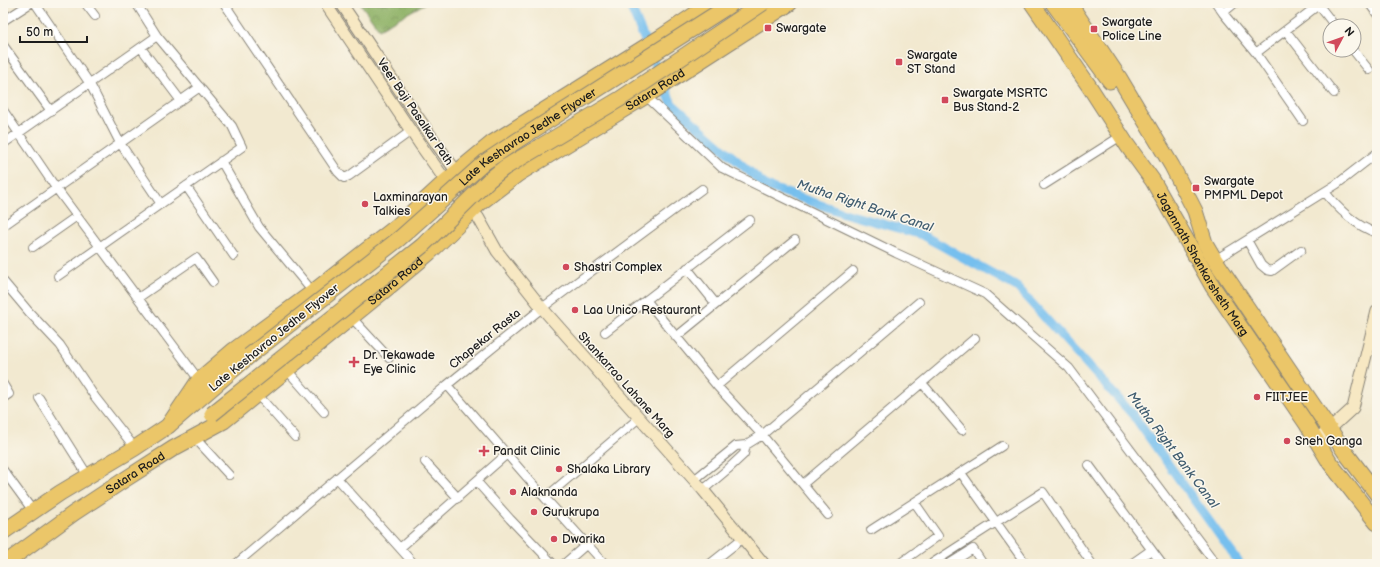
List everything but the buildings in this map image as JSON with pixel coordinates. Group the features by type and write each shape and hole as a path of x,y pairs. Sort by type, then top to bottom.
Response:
{"highway":[{"name":"Late Keshavrao Jedhe Flyover","path":"168,426 249,356 400,238 486,162 733,3"},
{"path":"174,448 212,414 422,246 488,180 504,168 620,99 763,3"},
{"name":"Satara Road","path":"4,564 74,513 174,448 224,421 352,318 429,253 518,174 680,75 790,3"},
{"name":"Jagannath Shankarsheth Marg","path":"1032,3 1153,181 1213,287 1316,439 1330,463 1377,523"},
{"path":"1044,3 1117,112 1153,181"},
{"path":"1053,3 1111,82 1134,118 1187,214 1205,243"},
{"name":"Jagannath Shankarsheth Marg","path":"1069,3 1120,79 1172,166 1195,211 1205,243 1231,286 1345,452 1377,494"},
{"path":"168,426 199,380 234,350 313,292 396,227 451,177 492,143 661,37 708,4"},
{"name":"Satara Road","path":"3,532 33,511 168,426"}],"main road":[{"name":"Veer Baji Pasalkar Path","path":"326,3 411,131 451,177"},
{"name":"Veer Baji Pasalkar Path","path":"342,3 451,177 476,211"},
{"name":"Shankarrao Lahane Marg","path":"476,211 497,251 542,308 703,490 764,564"},
{"path":"1316,439 1330,429 1353,408 1377,312"}],"street":[{"path":"3,21 31,3"},
{"path":"35,3 90,84 120,143 162,204"},
{"path":"85,3 95,16"},
{"path":"58,276 162,204 242,146 232,126 157,36 136,3"},
{"path":"224,3 338,172 344,178 349,176 411,131"},
{"path":"1216,3 1256,53 1303,121"},
{"path":"1223,13 1235,3"},
{"path":"1369,3 1377,14"},
{"path":"708,4 720,23"},
{"path":"1256,53 1319,4 1329,18"},
{"path":"1286,31 1334,93"},
{"path":"3,144 157,36"},
{"path":"3,45 51,111"},
{"path":"141,48 181,101"},
{"path":"1360,58 1369,70"},
{"path":"3,226 200,87"},
{"path":"648,95 722,168 896,253 985,294 1069,368 1216,564"},
{"path":"3,110 56,188 199,380"},
{"path":"1044,185 1121,136"},
{"path":"1215,260 1325,192 1377,154"},
{"path":"221,161 259,227 313,292"},
{"path":"186,186 234,256"},
{"name":"Chapekar Rasta","path":"236,564 447,385 542,308 702,189"},
{"path":"1325,192 1335,205 1344,213 1359,224 1377,233"},
{"path":"33,247 77,216"},
{"path":"605,332 750,220"},
{"path":"676,336 795,240"},
{"path":"1247,240 1261,265 1267,270 1272,271 1301,250"},
{"path":"138,298 196,258 213,282"},
{"path":"687,268 716,304"},
{"path":"717,386 853,271"},
{"path":"3,281 29,312 60,345 95,396 135,448"},
{"path":"646,300 717,386 762,435 828,515"},
{"path":"694,480 736,446 746,445 762,435 919,302"},
{"path":"352,318 389,358"},
{"path":"802,484 975,338"},
{"path":"287,370 324,412"},
{"path":"922,383 962,430"},
{"path":"3,384 9,394 3,398"},
{"path":"447,385 545,498 605,564"},
{"path":"257,394 296,437"},
{"path":"40,398 88,476"},
{"path":"545,498 639,418"},
{"path":"194,437 229,475"},
{"path":"703,490 744,454 746,445"},
{"path":"871,530 1002,446"},
{"path":"400,548 477,482 507,454"},
{"path":"425,462 458,498"},
{"path":"1089,465 1162,564"},
{"path":"3,470 33,511"},
{"path":"961,473 1026,564"},
{"path":"337,478 414,564"},
{"path":"477,482 553,564"},
{"path":"931,564 1043,492 1092,564"},
{"path":"900,564 938,536 915,503"},
{"path":"710,564 743,538"},
{"path":"564,564 587,544"},
{"path":"950,564 973,549 983,564"},
{"path":"1131,564 1151,550"}],"green space":[{"path":"360,3 426,3 379,29"}],"waterway":[{"name":"Mutha Right Bank Canal","path":"629,3 672,104 766,186 844,213 922,235 1017,287 1133,415 1240,564"}],"place":[{"name":"Swargate","path":"768,28"},
{"name":"Swargate Police Line","path":"1094,29"},
{"name":"Swargate ST Stand","path":"899,62"},
{"name":"Swargate MSRTC Bus Stand-2","path":"945,100"},
{"name":"Swargate PMPML Depot","path":"1196,188"},
{"name":"Laxminarayan Talkies","path":"365,204"},
{"name":"Shastri Complex","path":"566,267"},
{"name":"Laa Unico Restaurant","path":"575,310"},
{"name":"Dr. Tekawade Eye Clinic","path":"354,362"},
{"name":"FIITJEE","path":"1257,397"},
{"name":"Sneh Ganga","path":"1287,441"},
{"name":"Pandit Clinic","path":"484,451"},
{"name":"Shalaka Library","path":"559,469"},
{"name":"Alaknanda","path":"513,492"},
{"name":"Gurukrupa","path":"534,512"},
{"name":"Dwarika","path":"554,539"}]}
